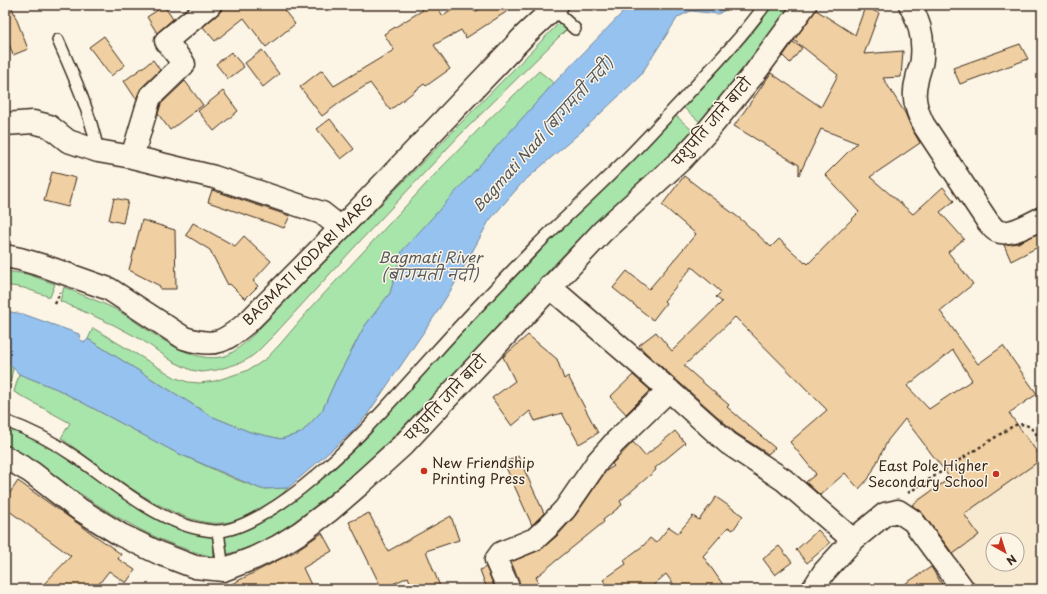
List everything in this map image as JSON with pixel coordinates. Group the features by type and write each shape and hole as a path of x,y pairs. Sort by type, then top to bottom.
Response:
{"main road":[{"path":"132,157 150,97 184,64 166,41 210,5"},
{"name":"पशुपति जाने बाटो","path":"5,457 31,472 79,509 121,535 161,554 195,567 224,570 278,547 329,511 403,445 603,231 681,160 705,134 754,74 804,5"},
{"path":"910,5 918,19 923,40 922,59 916,81 915,100 916,110 923,124 988,222 997,231 1005,232 1017,230 1042,218"},
{"name":"BAGMATI KODARI MARG","path":"5,256 44,266 109,289 184,338 195,342 218,342 232,336 248,322 341,228 526,34 555,7"},
{"path":"5,124 33,122 49,126 68,141 98,151 132,157 214,177 322,213 341,228"},
{"path":"550,287 728,443 784,480 854,540"},
{"path":"507,589 507,585 496,560 501,553 535,539 549,526 565,510 598,461 615,442 669,390"},
{"path":"812,589 824,572 854,540 885,514 898,511 913,521 963,589"}],"lane":[{"path":"5,421 39,435 76,457 126,495 170,519 192,526 213,531 232,528 276,507 310,481 350,445 455,330 536,247 617,168 719,61 750,27 765,5"},
{"path":"555,7 575,29"},
{"path":"58,40 78,85 93,128 98,151"},
{"path":"218,531 224,570"}],"path":[{"path":"898,511 905,495 1013,426 1020,423 1029,426 1042,441"}],"shaded area":[{"name":"East Pole Higher Secondary School","path":"1025,422 1042,442 1042,589 967,589 905,507"}],"green space":[{"path":"762,5 791,5 760,49 701,123 683,107 714,76 708,69"},
{"path":"560,22 567,29 459,136 274,335 248,359 217,370 202,372 191,370 172,361 142,340 114,325 60,301 64,287 115,309 166,342 194,355 208,358 221,357 230,354 253,335"},
{"path":"539,71 554,83 403,251 390,293 364,327 335,382 322,411 301,433 281,439 250,432 211,416 88,339 93,328 176,378 188,382 200,383 215,381 246,371 257,365 267,358 310,309 440,169"},
{"path":"674,114 693,131 577,241 418,412 351,476 295,521 250,547 226,554 224,537 245,529 277,513 306,492 332,469 373,428 530,260"},
{"path":"5,271 27,274 55,284 50,297 24,288 5,285"},
{"path":"5,360 13,368 9,390 5,390"},
{"path":"19,374 57,389 175,452 235,479 261,489 288,488 282,494 257,511 243,518 232,521 222,523 203,522 182,516 160,505 116,478 61,438 70,423 14,392"},
{"path":"5,426 55,450 113,492 137,507 165,522 210,536 213,538 214,557 187,550 136,527 88,499 18,452 5,447"}],"water":[{"name":"Bagmati River (बागमती नदी)","path":"669,5 733,5 718,14 691,11 678,17 640,76 583,130 522,183 489,221 454,285 434,317 367,415 351,433 288,488 261,489 175,452 57,389 19,374 5,360 5,311 23,314 79,334 80,340 85,342 88,339 211,416 250,432 281,439 301,433 322,411 335,382 364,327 390,293 402,251 554,83 626,9 659,10"}],"building":[{"path":"5,5 11,5 28,49 13,55 5,33"},
{"path":"222,5 280,5 295,24 266,47 244,18 215,41 203,27 222,10"},
{"path":"419,5 436,5 443,16 460,5 470,5 475,12 487,5 517,5 466,38 461,30 434,45 450,69 426,86 424,84 390,110 370,83 346,98 322,116 300,87 322,70 334,86 394,50 384,34 423,10"},
{"path":"164,6 173,19 157,33 147,17"},
{"path":"865,7 879,13 864,54 903,51 901,77 883,78 905,113 920,143 870,177 913,214 943,187 954,201 940,212 964,239 948,252 973,284 940,311 978,364 1003,346 1037,394 1009,413 1042,459 964,514 979,535 953,554 923,514 912,505 950,478 905,419 888,440 869,478 859,489 845,473 820,495 806,482 816,474 790,442 827,410 735,317 684,366 729,405 727,407 775,448 768,454 736,433 639,345 656,332 672,351 722,302 716,297 721,292 692,267 664,301 666,303 653,320 613,288 627,271 649,289 696,234 662,205 684,176 743,221 771,247 779,239 805,263 806,262 808,264 859,212 825,175 857,143 821,129 799,175 799,165 734,126 771,73 821,107 838,75 794,40 816,10 855,35","holes":["953,350 972,380 929,409 907,386"]},
{"path":"104,36 125,65 111,76 89,47"},
{"path":"793,42 802,48 790,63 783,56"},
{"path":"1020,44 1028,59 960,84 953,68"},
{"path":"262,50 279,74 263,87 245,63"},
{"path":"231,52 244,67 228,79 216,64"},
{"path":"153,60 160,70 141,88 136,99 124,81"},
{"path":"185,81 203,105 170,130 158,114 161,104"},
{"path":"223,91 238,111 214,131 198,111"},
{"path":"330,119 354,149 341,159 317,129"},
{"path":"52,172 76,178 68,207 44,201"},
{"path":"212,190 290,216 284,228 208,202"},
{"path":"114,198 128,201 123,223 109,220"},
{"path":"142,220 175,230 176,289 160,289 160,286 129,270"},
{"path":"193,223 235,246 244,236 271,261 253,281 258,286 245,299 230,284 228,285 210,250 186,235"},
{"path":"1042,232 1042,245 1011,261 1004,245 1018,243"},
{"path":"528,335 557,359 564,379 568,376 598,433 579,444 562,413 535,421 530,411 512,426 492,398 515,381 503,357"},
{"path":"633,375 650,390 626,414 610,397"},
{"path":"675,431 685,443 655,468 656,470 620,501 622,505 603,520 604,522 536,577 541,589 520,589 519,580 511,562 540,550 558,535 575,516 606,471 614,466 612,464 633,442 645,456"},
{"path":"518,456 544,513 532,525 504,463"},
{"path":"18,481 121,554 118,559 135,570 126,583 109,571 95,589 39,589 71,556 5,508 5,500"},
{"path":"716,497 743,516 733,530 728,527 703,556 726,589 677,589 666,574 649,589 610,589 603,580 626,564 624,560 644,545 650,538 656,543 669,527 678,533 693,516 699,520"},
{"path":"369,513 388,551 451,516 459,540 426,551 441,589 413,589 408,577 382,589 349,522"},
{"path":"818,530 830,543 807,563 796,550"},
{"path":"322,533 332,551 303,568 313,589 222,589 298,550"},
{"path":"779,546 792,562 775,575 763,559"},
{"path":"486,567 494,586 487,589 480,570"},
{"path":"931,567 945,589 897,589"}],"place":[{"name":"New Friendship Printing Press","path":"424,471"},
{"name":"East Pole Higher Secondary School","path":"996,474"}],"water label":[{"name":"Bagmati Nadi (बागमती नदी)","path":"543,135"}]}
